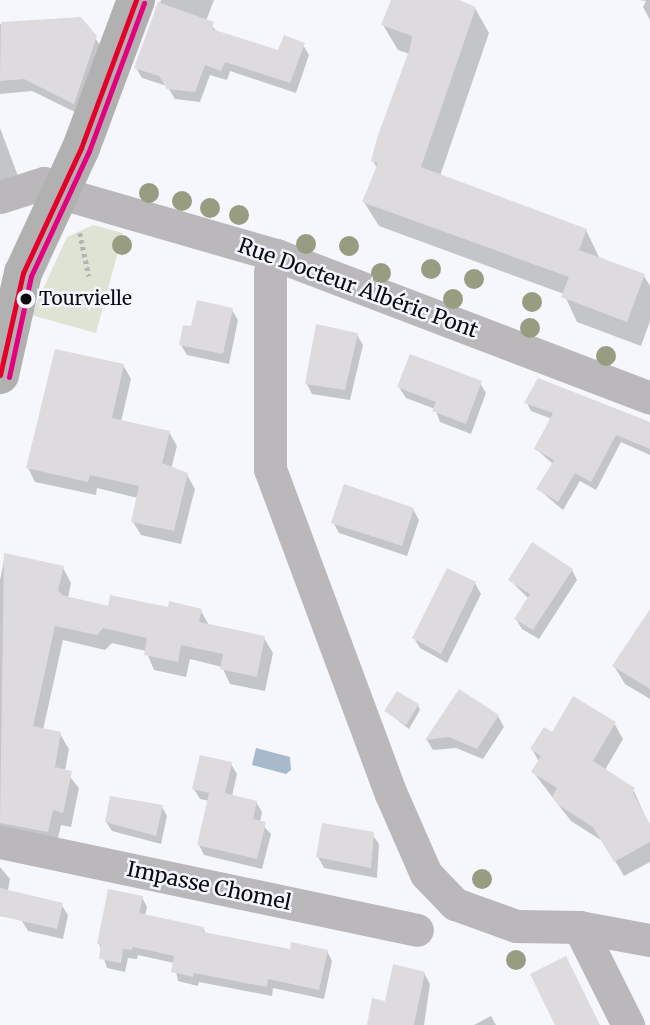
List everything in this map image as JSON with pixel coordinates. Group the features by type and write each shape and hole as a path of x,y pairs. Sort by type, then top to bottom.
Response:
{"main road":[{"path":"0,375 23,273 61,193 128,2"}],"street":[{"name":"Rue Docteur Albéric Pont","path":"0,197 38,183 61,193 276,255 650,398"},
{"path":"0,220 61,193"},
{"path":"276,255 270,272 270,469 391,794 426,874 455,904 516,926 579,927 650,940"},
{"name":"Impasse Chomel","path":"0,842 417,930"},
{"path":"579,927 628,1025"}],"path":[{"path":"80,233 89,276"}],"shaded area":[{"path":"93,225 123,233 96,333 31,315 67,237"}],"water":[{"path":"256,748 290,757 291,770 286,774 252,765"}],"building":[{"path":"391,0 459,0 476,7 421,167 587,229 579,250 645,274 627,322 561,297 569,277 362,202 378,163 371,161 377,138 412,36 381,25"},
{"path":"158,2 214,22 212,29 278,50 284,35 305,43 290,83 225,62 221,71 205,65 195,92 167,89 159,76 134,68"},
{"path":"81,17 97,36 74,104 24,79 0,81 1,22"},
{"path":"197,300 233,308 223,354 179,345 183,325 191,326"},
{"path":"316,324 358,333 345,390 305,384"},
{"path":"55,349 124,364 112,418 170,431 162,463 188,473 174,531 131,522 139,486 90,475 88,482 26,468"},
{"path":"410,354 482,381 466,424 432,411 436,402 397,387"},
{"path":"538,378 650,422 650,449 616,435 591,482 575,473 558,502 536,489 554,460 534,449 553,413 524,403"},
{"path":"344,484 414,508 402,546 331,523"},
{"path":"532,542 573,569 533,630 514,619 530,594 508,580"},
{"path":"4,553 64,566 58,590 62,595 108,606 110,595 168,607 169,601 202,609 199,622 265,636 257,677 220,669 223,654 181,645 178,662 144,655 147,638 103,628 97,635 55,626 33,726 61,732 55,767 72,771 63,813 53,810 48,832 0,823"},
{"path":"447,568 476,582 441,654 412,638"},
{"path":"650,609 650,689 612,666"},
{"path":"459,689 499,715 477,749 449,737 425,740"},
{"path":"397,691 419,704 406,725 384,711"},
{"path":"573,696 616,722 593,761 635,788 633,793 650,824 650,842 614,862 593,827 560,806 552,797 557,788 531,772 541,756 530,749 544,727 552,732"},
{"path":"200,755 232,762 225,793 257,801 253,819 266,822 257,859 197,845 209,793 192,789"},
{"path":"110,796 163,805 156,836 105,822"},
{"path":"322,823 374,832 371,868 316,857"},
{"path":"0,888 63,903 57,929 0,916"},
{"path":"108,889 143,896 139,913 204,927 203,932 290,949 291,942 328,950 319,990 268,979 267,987 194,973 193,977 171,972 174,956 133,947 132,950 123,949 121,963 99,959 101,944 97,944"},
{"path":"566,956 600,1025 555,1025 530,974"},
{"path":"393,964 425,972 414,1025 367,1025 372,998 385,1001"}],"transit line":[{"path":"0,375 23,273 81,148 136,0"},
{"path":"9,377 31,276 89,151 144,3"}],"place":[{"name":"Tourvielle","path":"26,299"}]}
